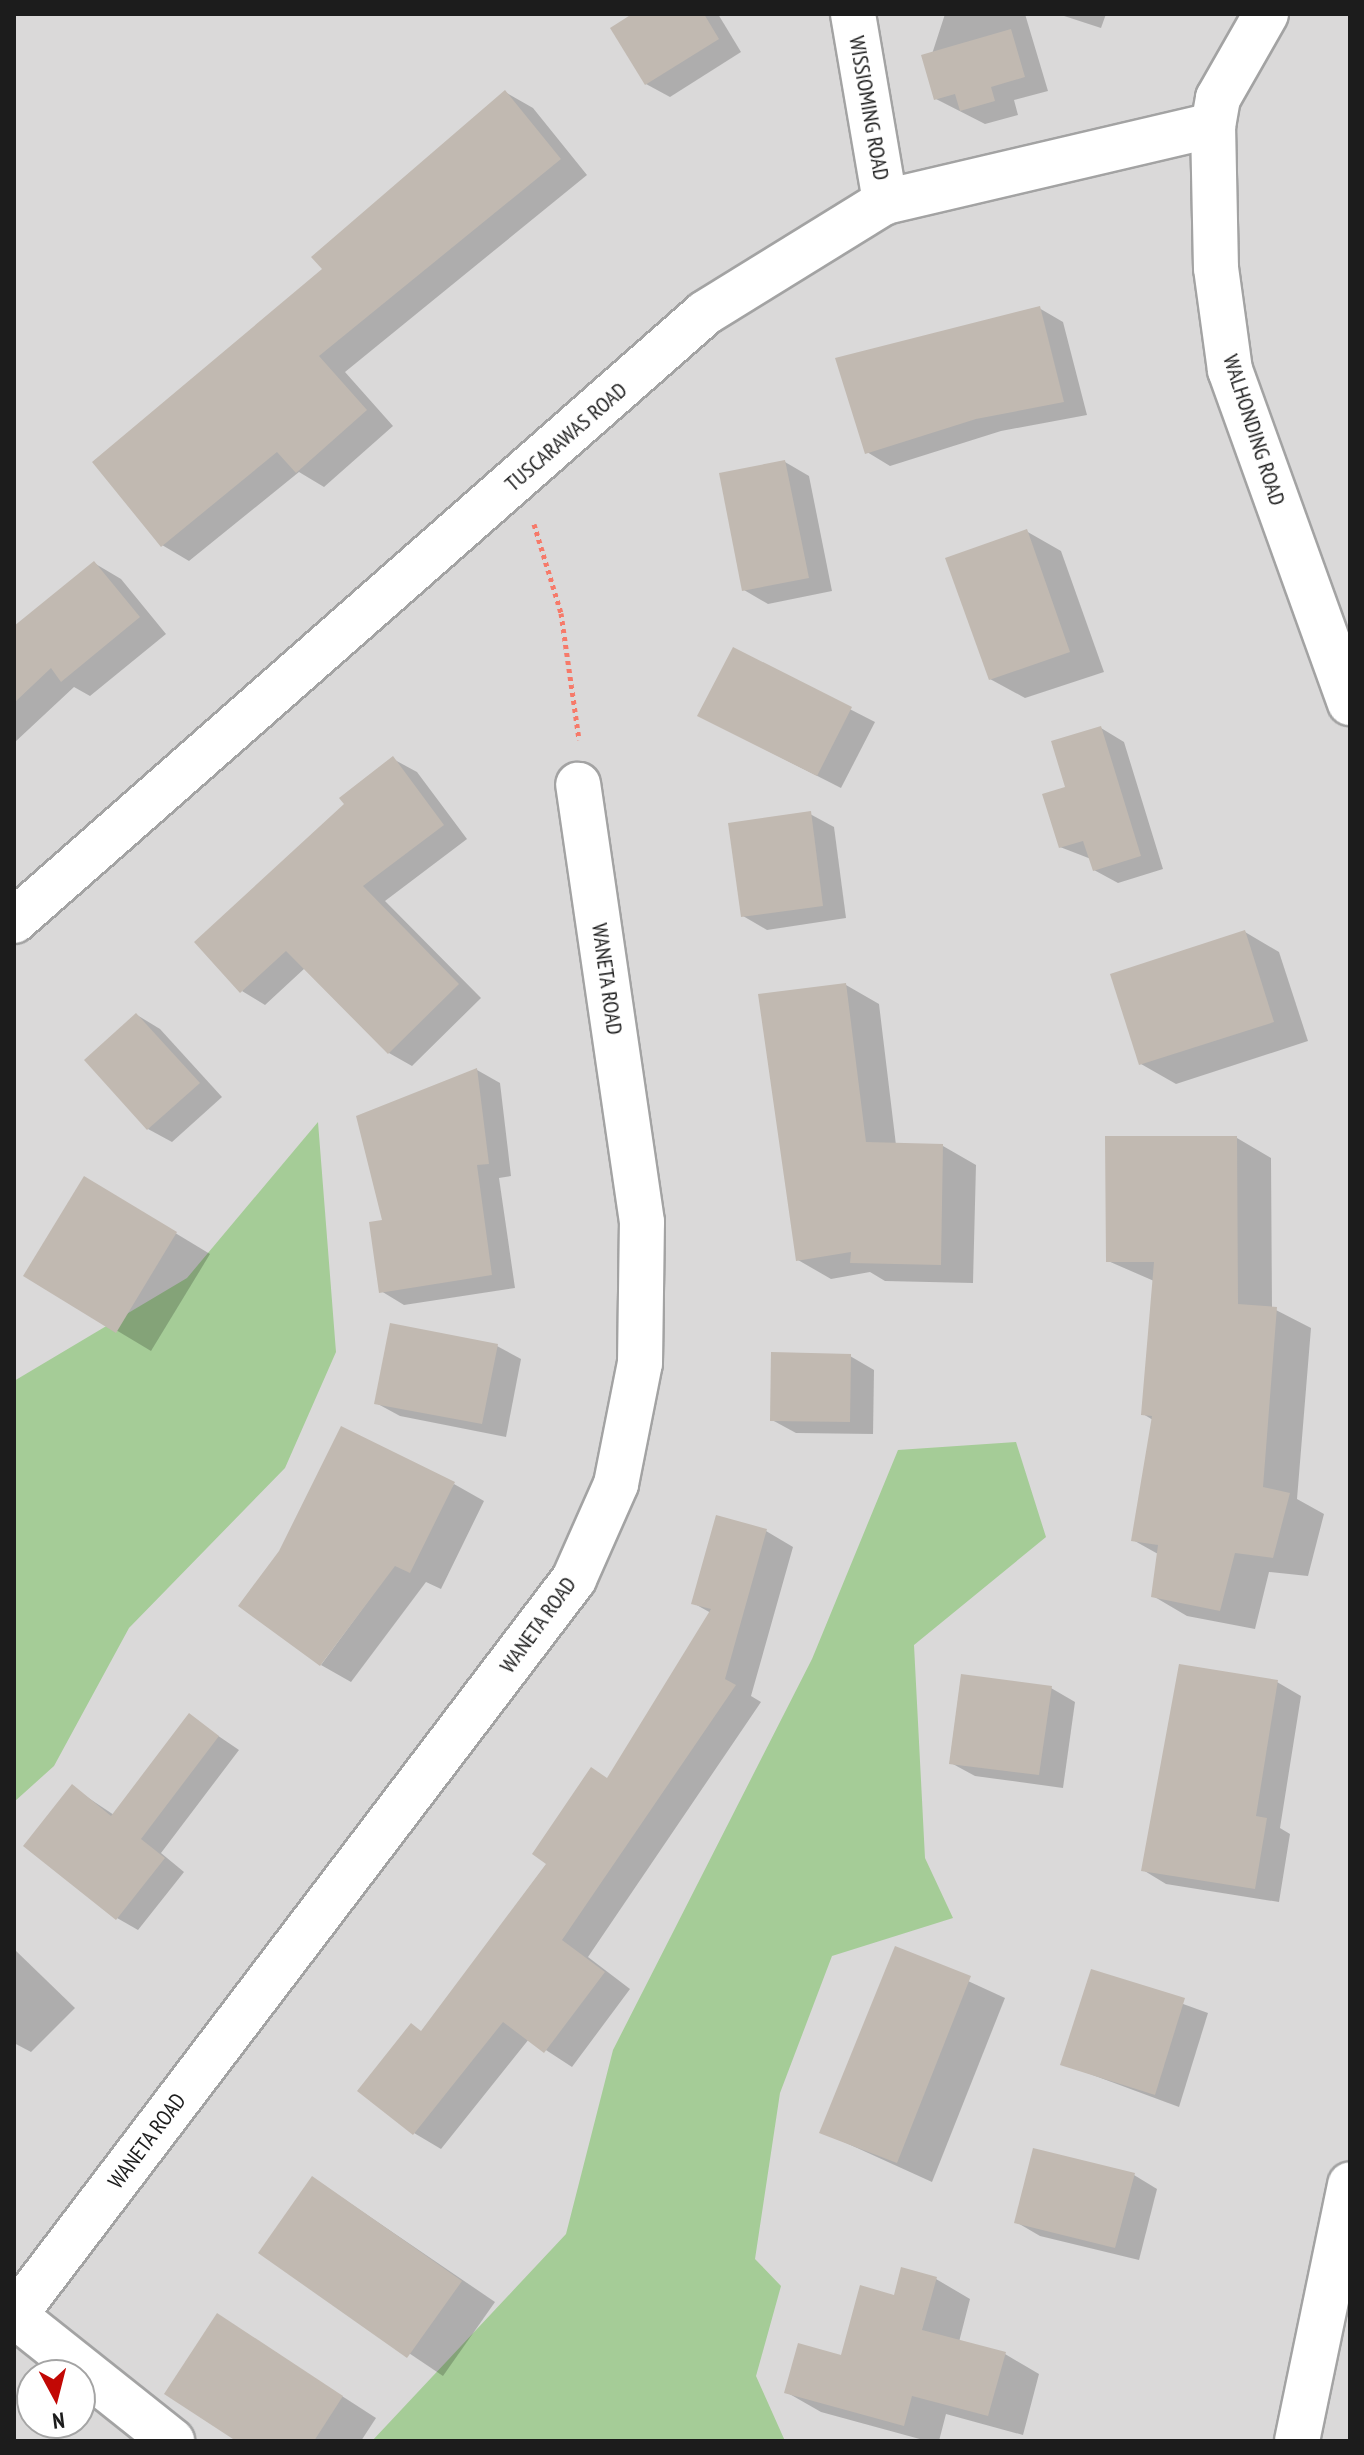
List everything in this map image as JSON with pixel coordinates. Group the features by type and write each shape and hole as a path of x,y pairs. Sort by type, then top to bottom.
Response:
{"street":[{"name":"WISSIOMING ROAD","path":"853,14 885,202"},
{"name":"WALHONDING ROAD","path":"1266,14 1218,98 1213,125 1214,240 1230,370 1350,703"},
{"name":"TUSCARAWAS ROAD","path":"14,921 705,313 885,202 1213,125"},
{"name":"WANETA ROAD","path":"14,2316 574,1579 616,1484 640,1363 642,1222 578,785"},
{"path":"1297,2441 1350,2184"},
{"path":"14,2316 172,2441"}],"path":[{"path":"520,477 561,613 579,716 578,785"}],"shaded area":[{"path":"14,14 1350,14 1350,2441 14,2441"}],"green space":[{"path":"318,1122 336,1352 285,1468 129,1628 54,1766 14,1802 14,1381 187,1278"},
{"path":"1016,1442 1046,1537 914,1645 925,1858 953,1918 832,1956 780,2093 755,2259 781,2286 756,2376 785,2441 372,2441 566,2234 613,2050 812,1659 898,1450"}],"building":[{"path":"632,14 704,14 719,39 645,85 610,28"},
{"path":"1011,29 1025,77 991,87 995,101 960,111 955,94 934,100 921,55"},
{"path":"505,90 561,159 319,356 367,410 296,473 277,452 161,547 92,462 322,269 311,257"},
{"path":"1040,306 1064,402 976,419 865,454 835,358"},
{"path":"785,460 809,578 742,591 719,473"},
{"path":"1027,529 1070,652 989,680 945,558"},
{"path":"94,561 140,617 61,682 51,668 14,703 14,626"},
{"path":"733,647 852,707 817,776 697,716"},
{"path":"1101,726 1141,856 1093,871 1083,841 1059,848 1042,794 1065,787 1051,741"},
{"path":"393,756 444,825 363,886 459,984 388,1054 286,951 240,993 194,942 344,804 339,798"},
{"path":"811,811 823,906 741,917 728,823"},
{"path":"1245,930 1274,1022 1139,1065 1110,974"},
{"path":"846,983 866,1142 943,1144 941,1265 850,1263 851,1252 796,1261 758,994"},
{"path":"136,1013 200,1083 147,1130 84,1060"},
{"path":"477,1068 489,1164 477,1165 492,1275 379,1293 369,1222 382,1220 356,1116"},
{"path":"1105,1136 1237,1136 1238,1304 1277,1307 1263,1487 1290,1493 1273,1558 1235,1553 1220,1611 1151,1597 1158,1545 1131,1541 1152,1416 1141,1415 1154,1262 1106,1262"},
{"path":"84,1176 177,1232 116,1333 23,1276"},
{"path":"390,1323 498,1344 482,1424 374,1404"},
{"path":"771,1352 851,1354 850,1422 770,1421"},
{"path":"341,1426 455,1482 410,1573 395,1566 320,1666 238,1606 279,1551"},
{"path":"716,1515 767,1529 725,1679 736,1685 562,1940 605,1972 544,2053 503,2022 413,2135 357,2091 411,2023 421,2031 546,1864 532,1854 591,1767 607,1778 711,1609 691,1604"},
{"path":"1179,1664 1278,1680 1256,1816 1267,1818 1255,1889 1141,1871"},
{"path":"961,1674 1052,1686 1039,1775 949,1764"},
{"path":"189,1713 219,1736 141,1839 165,1858 116,1920 23,1846 72,1784 111,1816"},
{"path":"895,1946 971,1976 897,2163 819,2133"},
{"path":"1091,1969 1185,1998 1155,2095 1060,2065"},
{"path":"1033,2148 1135,2173 1115,2248 1014,2223"},
{"path":"312,2176 462,2281 407,2358 258,2253"},
{"path":"901,2267 937,2277 922,2330 1006,2352 988,2416 912,2396 904,2426 784,2393 798,2343 841,2355 860,2285 894,2295"},
{"path":"217,2313 343,2396 314,2441 236,2441 164,2394"}]}
